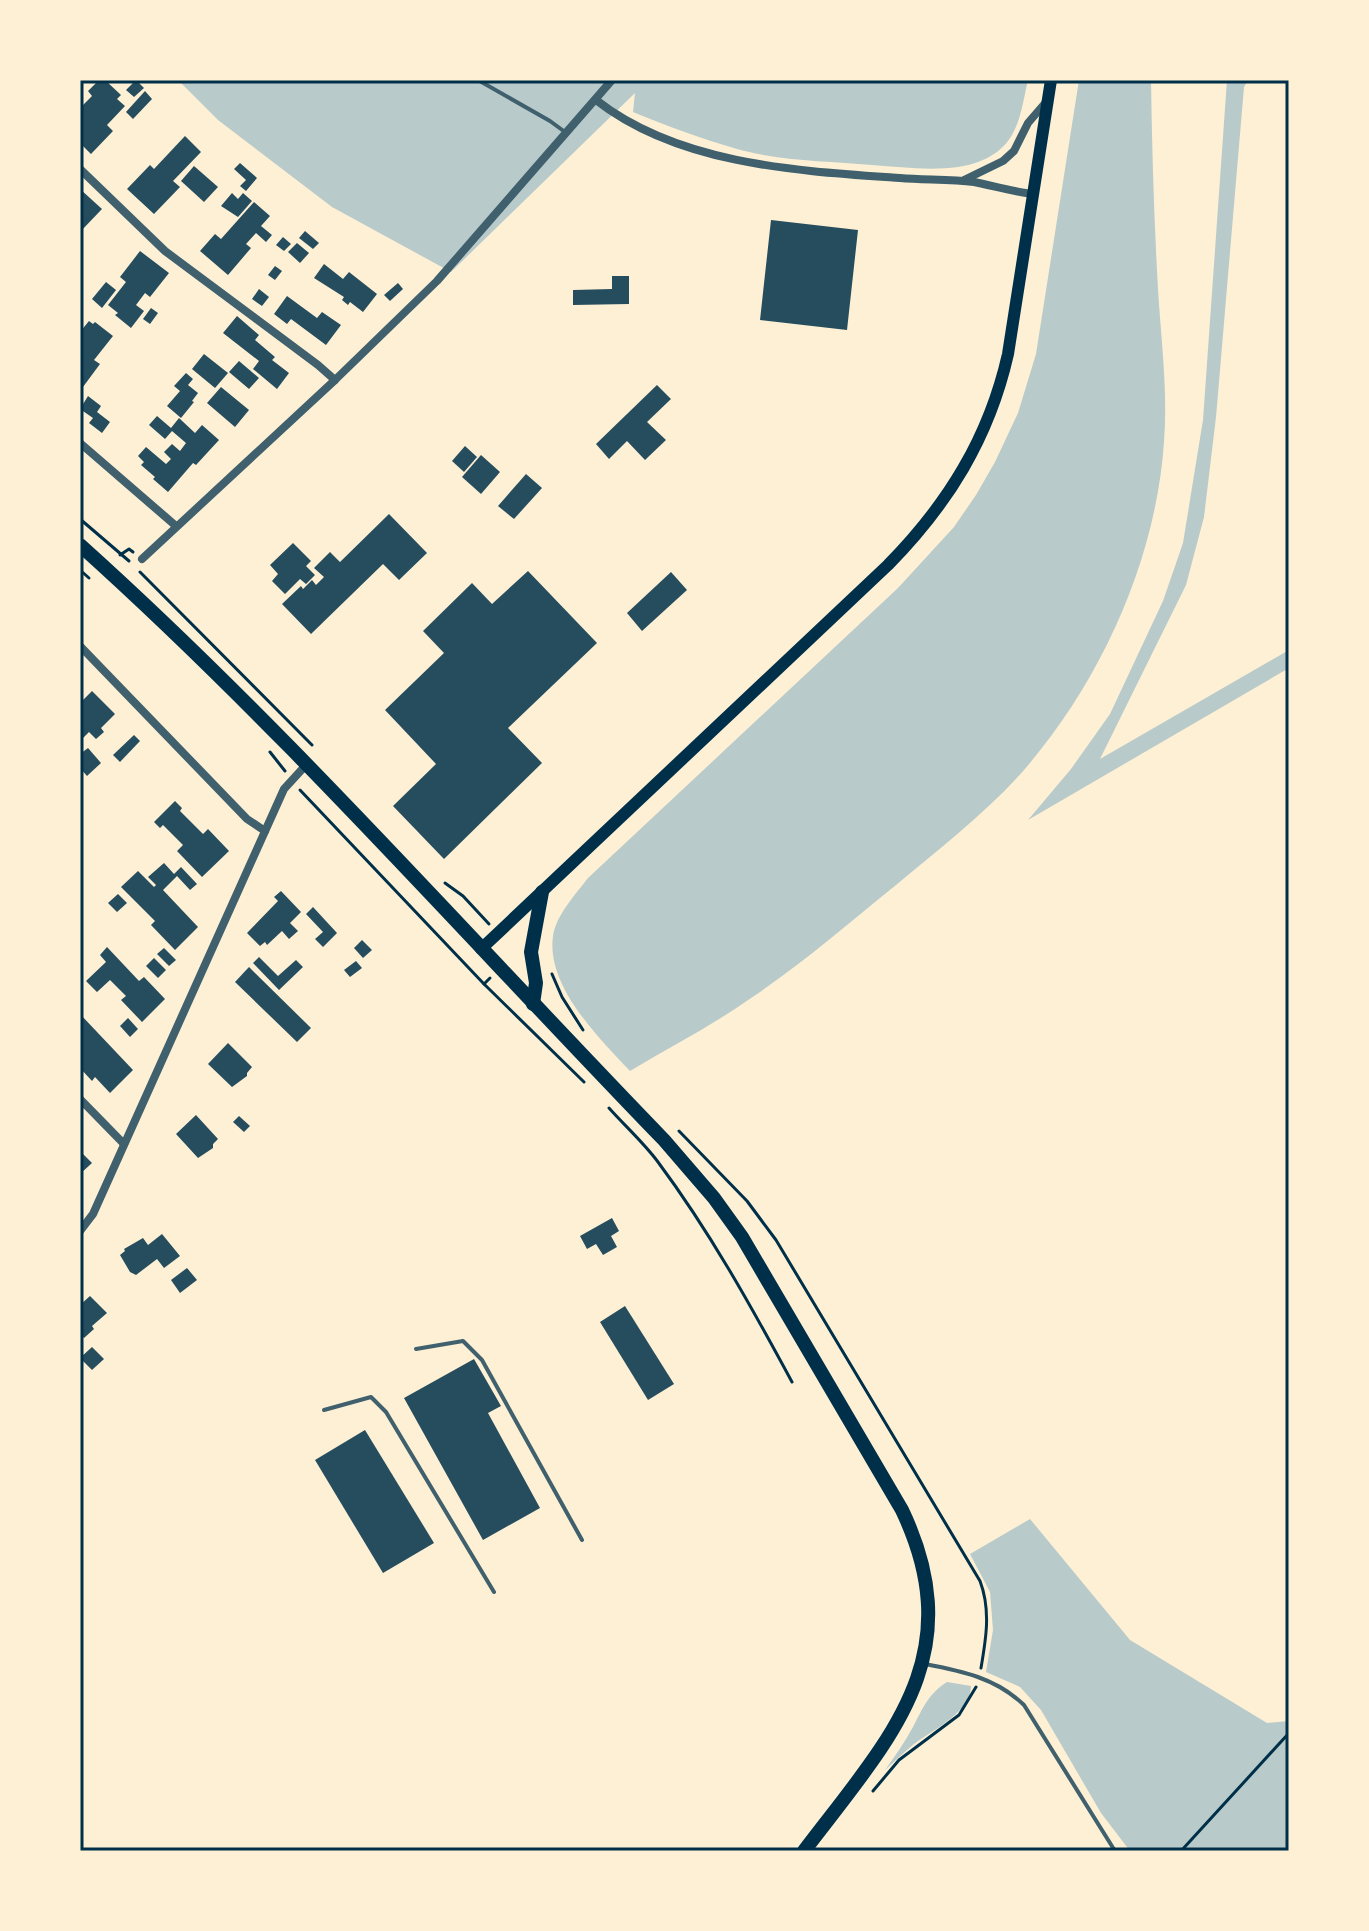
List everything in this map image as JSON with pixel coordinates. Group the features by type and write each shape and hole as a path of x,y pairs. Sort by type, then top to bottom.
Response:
{"main road":[{"path":"481,949 888,565 943,503 978,444 1002,381 1051,80"},
{"path":"80,545 203,661 306,765 664,1140 714,1198 742,1237 902,1510 919,1550 927,1583 929,1625 922,1663 908,1702 891,1734 804,1851"},
{"path":"533,1004 536,983 531,952 542,892"}],"street":[{"path":"142,559 437,281 612,80"},
{"path":"596,100 620,119 650,133 731,159 798,171 960,181 1034,194"},
{"path":"960,181 1003,161 1014,151 1028,123 1047,101"},
{"path":"80,169 165,251 335,380"},
{"path":"80,443 176,526"},
{"path":"80,646 247,819 265,831"},
{"path":"80,1231 93,1214 265,831 291,779 306,765"},
{"path":"80,1099 124,1144"}],"lane":[{"path":"478,80 566,133"},
{"path":"416,1349 463,1341 482,1360 582,1540"},
{"path":"324,1410 371,1397 386,1412 494,1592"},
{"path":"922,1663 979,1677 1008,1689 1024,1705 1115,1851"}],"path":[{"path":"107,569 129,549 142,559"},
{"path":"291,779 484,984 590,1089"},
{"path":"549,965 562,997 584,1032"},
{"path":"484,984 500,969"},
{"path":"601,1100 658,1162 726,1261 792,1382"},
{"path":"1181,1851 1289,1733"}],"shaded area":[{"path":"178,80 1028,80 1019,119 1005,145 979,162 937,169 804,160 737,149 633,112 635,93 451,272 332,207 218,120"},
{"path":"1079,80 1151,80 1155,237 1165,384 1164,442 1150,531 1120,617 1077,698 1052,735 1024,770 978,816 789,971 722,1017 630,1071 590,1027 566,992 553,955 553,936 558,920 588,878 898,588 954,527 976,495 1018,413 1036,354"},
{"path":"1227,80 1248,80 1244,87 1216,417 1204,517 1186,585 1100,759 1289,650 1289,668 1028,820 1071,769 1110,714 1163,601 1183,543 1203,420"},
{"path":"1030,1519 1130,1640 1267,1723 1289,1721 1289,1851 1130,1851 1101,1813 1041,1710 1020,1687 986,1672 993,1630 990,1592 970,1554"},
{"path":"947,1682 971,1686 965,1704 885,1770 927,1702"}],"building":[{"path":"99,80 105,80 121,95 117,99 125,106 107,125 113,131 91,154 80,143 80,108 92,96 88,91"},
{"path":"136,80 144,88 134,97 126,90"},
{"path":"145,91 152,99 133,119 126,112"},
{"path":"185,136 201,152 173,181 180,187 154,214 127,189 150,165 154,169"},
{"path":"240,163 257,178 246,191 240,186 246,180 234,169"},
{"path":"194,166 218,187 204,202 181,181"},
{"path":"80,189 102,209 80,232"},
{"path":"232,193 238,199 243,193 252,201 238,217 221,206"},
{"path":"254,202 270,216 261,226 272,235 266,242 256,233 246,244 251,248 228,275 200,251 215,234 221,239"},
{"path":"771,220 858,230 847,330 760,320"},
{"path":"305,231 319,243 313,249 299,238"},
{"path":"283,237 291,244 284,251 276,245"},
{"path":"297,243 309,253 300,263 288,252"},
{"path":"140,251 169,273 150,297 145,293 136,305 144,311 131,328 108,305 126,282 120,277"},
{"path":"324,264 343,279 349,272 377,294 363,312 350,302 348,305 342,300 344,297 314,278"},
{"path":"275,266 282,271 275,280 268,275"},
{"path":"612,276 629,276 629,304 573,305 573,290 612,289"},
{"path":"106,282 116,290 102,308 92,299"},
{"path":"398,283 403,289 390,301 384,295"},
{"path":"259,289 269,297 262,306 252,299"},
{"path":"287,296 317,318 322,312 341,325 326,345 291,319 287,324 274,314"},
{"path":"151,308 158,313 150,324 143,319"},
{"path":"237,316 259,335 255,340 275,357 272,360 289,373 277,389 253,369 259,361 223,333"},
{"path":"89,321 113,336 94,360 100,364 80,391 80,332"},
{"path":"204,354 228,373 215,388 192,369"},
{"path":"239,361 259,378 249,389 229,372"},
{"path":"186,373 193,379 188,385 198,393 181,418 167,406 180,391 174,386"},
{"path":"657,385 671,399 647,422 666,440 645,460 627,441 609,459 596,444"},
{"path":"221,387 249,410 235,427 207,403"},
{"path":"88,396 101,406 97,412 110,422 102,433 89,423 93,418 80,409"},
{"path":"157,416 171,428 179,418 195,433 202,425 219,440 196,465 193,463 168,492 141,465 144,462 138,456 146,447 166,464 171,459 164,452 172,444 180,451 186,443 172,431 165,439 149,425"},
{"path":"465,446 477,457 464,472 452,461"},
{"path":"481,455 500,472 481,494 462,477"},
{"path":"526,474 542,488 514,519 498,506"},
{"path":"389,514 427,553 399,580 383,564 311,634 282,604 301,586 303,589 312,580 316,585 324,577 314,568 330,552 340,562"},
{"path":"293,543 311,561 306,566 315,575 306,584 300,579 285,594 272,581 278,574 270,565"},
{"path":"528,571 597,643 508,728 542,763 444,859 393,806 436,764 385,710 444,653 423,631 472,583 492,604"},
{"path":"671,572 687,590 642,631 627,613"},
{"path":"92,691 115,714 101,728 104,732 96,739 89,732 80,741 80,703"},
{"path":"134,735 140,741 120,762 113,755"},
{"path":"88,748 101,763 87,776 80,768 80,754"},
{"path":"175,801 182,808 180,811 203,834 208,829 229,851 202,877 177,851 183,845 163,825 160,828 154,822"},
{"path":"164,863 174,874 181,867 197,884 190,890 177,876 163,890 198,927 175,950 151,925 155,921 121,887 138,871 154,887 156,885 148,877"},
{"path":"281,891 301,912 290,923 298,931 289,939 282,931 267,945 265,942 260,946 247,933 278,901 274,897"},
{"path":"118,894 127,903 117,912 108,903"},
{"path":"313,907 337,933 323,947 315,939 323,932 306,914"},
{"path":"362,940 372,950 363,958 354,948"},
{"path":"107,947 139,981 144,977 165,999 142,1022 121,1000 126,996 110,980 97,992 86,981 106,962 100,955"},
{"path":"164,948 176,960 169,966 157,954"},
{"path":"259,957 278,976 296,960 303,967 279,990 253,963"},
{"path":"154,958 166,970 158,978 146,966"},
{"path":"356,961 362,968 350,977 344,970"},
{"path":"249,967 311,1028 297,1042 235,982"},
{"path":"80,1014 133,1070 110,1093 95,1077 92,1081 80,1068"},
{"path":"128,1018 138,1029 130,1037 120,1026"},
{"path":"228,1043 252,1067 247,1076 232,1087 208,1064"},
{"path":"196,1115 218,1139 213,1148 198,1158 176,1134"},
{"path":"239,1116 250,1126 244,1132 233,1122"},
{"path":"80,1151 92,1163 80,1174"},
{"path":"612,1218 619,1231 611,1236 617,1247 603,1255 596,1244 587,1249 580,1236"},
{"path":"162,1234 180,1256 164,1268 157,1259 136,1275 130,1272 120,1255 124,1249 143,1238 148,1245"},
{"path":"187,1268 197,1280 180,1293 171,1280"},
{"path":"90,1296 107,1313 84,1338 80,1334 80,1305"},
{"path":"625,1306 674,1384 648,1400 600,1322"},
{"path":"92,1347 104,1359 92,1370 80,1358"},
{"path":"474,1359 501,1406 488,1413 540,1508 483,1540 404,1398"},
{"path":"365,1430 434,1543 383,1573 315,1460"}]}
